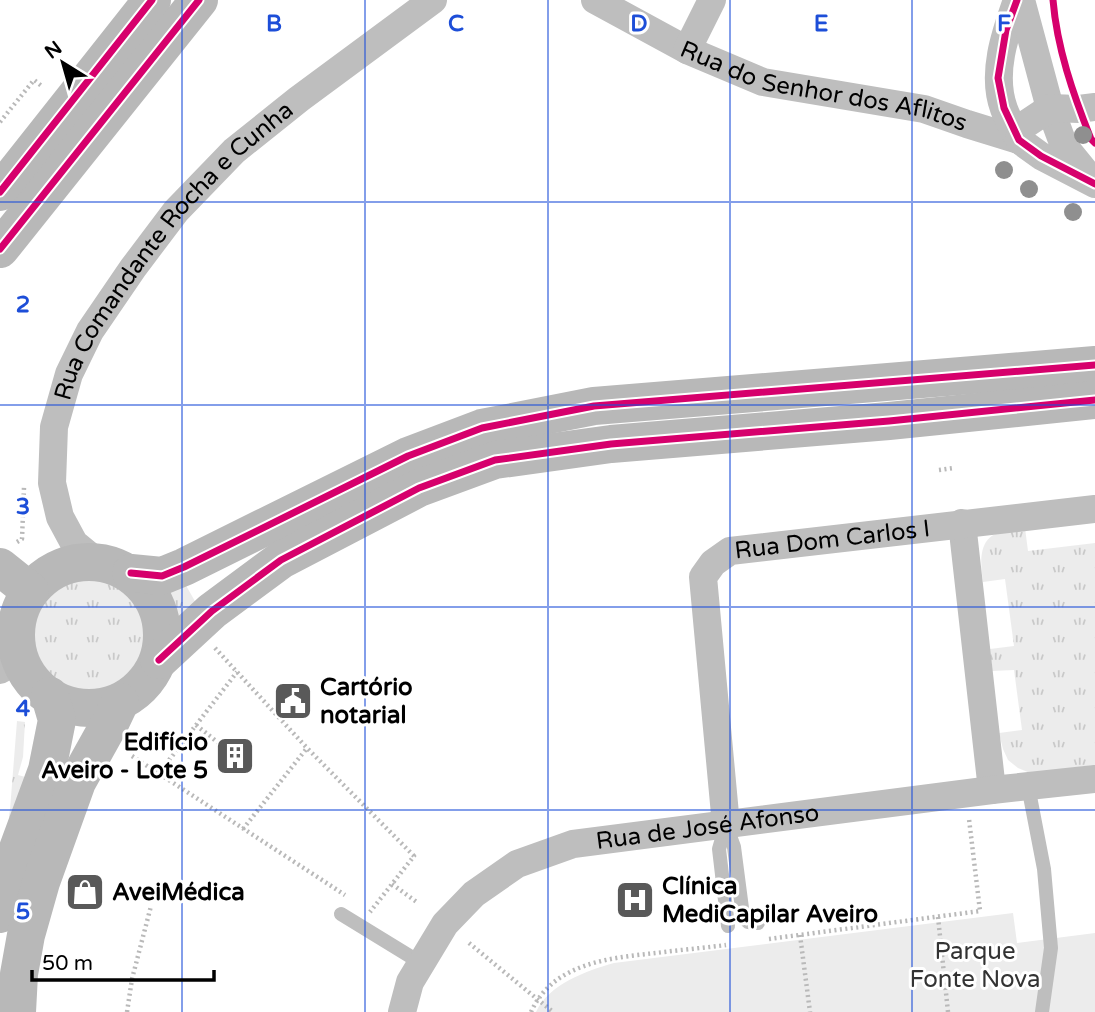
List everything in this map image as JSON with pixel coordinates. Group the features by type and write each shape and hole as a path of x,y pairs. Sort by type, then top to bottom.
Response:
{"main road":[{"path":"0,192 152,0"},
{"path":"0,249 199,0"},
{"path":"1095,365 594,406 482,428 408,456 162,576 71,563 48,573 30,591 20,611 9,663 25,672 36,686 50,696 71,706 96,708 120,702 136,692 149,678 159,660 212,611 281,560 419,488 495,460 611,444 890,421 1095,400"},
{"path":"4,557 30,591"},
{"path":"113,567 148,590 160,612 163,636 159,660"},
{"path":"0,914 12,865 47,770 57,720 50,696"},
{"path":"17,1012 19,974 26,934 41,882 77,782 120,702"}],"street":[{"name":"Rua Comandante Rocha e Cunha","path":"113,567 74,543 60,517 52,483 54,427 69,374 90,331 176,211 234,150 433,0"},
{"name":"Rua do Senhor dos Aflitos","path":"595,0 687,50 763,82 924,109 1019,140 1041,156 1094,183"},
{"path":"687,50 712,0"},
{"name":"Rua do Senhor dos Aflitos","path":"1019,0 1050,108 1064,146 1094,183"},
{"path":"1019,0 1006,30 998,78 1004,108 1019,140"},
{"path":"1019,140 1023,126 1050,108 1095,107"},
{"name":"Rua Dom Carlos I","path":"726,825 703,576 713,563 730,551 1095,509"},
{"path":"962,523 992,790"},
{"name":"Rua de José Afonso","path":"402,1012 411,982 421,963 445,924 474,894 517,864 573,844 1095,779"}],"lane":[{"path":"1028,786 1044,869 1051,947 1042,1012"},
{"path":"726,825 734,847 743,916 748,922 758,923"},
{"path":"726,825 719,849 728,926"},
{"path":"341,914 421,963"}],"path":[{"path":"0,122 34,80 43,87"},
{"path":"939,470 953,468"},
{"path":"4,557 22,540 25,474"},
{"path":"212,645 307,748 414,856 370,912"},
{"path":"159,773 237,672"},
{"path":"196,725 226,749"},
{"path":"243,829 307,748"},
{"path":"132,756 347,897"},
{"path":"763,940 980,911 969,819"},
{"path":"392,884 418,903"},
{"path":"127,1012 132,979 151,906"},
{"path":"938,917 948,1012"},
{"path":"800,935 810,1012"},
{"path":"469,943 553,1012"},
{"path":"531,1012 537,999 554,982 573,970 612,958 738,943"}],"green space":[{"path":"1025,528 1028,551 1095,543 1095,765 1030,773 1008,760 1003,749 999,733 1022,730 1014,670 992,671 990,649 1014,646 1005,579 983,582 982,554 983,547 991,536"},
{"path":"90,580 111,584 130,596 142,615 146,636 142,657 130,676 111,688 90,692 69,688 50,676 38,657 34,636 38,615 50,596 69,584"},
{"path":"184,582 200,610 177,628 159,589"},
{"path":"17,721 25,722 23,757 18,775 29,778 8,835"},
{"name":"Parque Fonte Nova","path":"1013,913 1017,943 1095,933 1095,1012 536,1012 542,1002 559,986 614,963"}],"cycle path":[{"path":"0,192 152,0"},
{"path":"0,249 199,0"},
{"path":"1017,0 1006,30 998,78 1004,108 1019,140 1041,156 1095,184"},
{"path":"1053,0 1067,71 1084,122 1095,143"},
{"path":"131,573 162,576 184,567 408,456 482,428 594,406 1095,365"},
{"path":"159,660 212,611 281,560 419,488 495,460 611,444 889,421 1095,400"}],"place":[{"name":"Cartório notarial","path":"293,701"},
{"name":"Edifício Aveiro - Lote 5","path":"235,756"},
{"name":"AveiMédica","path":"85,892"},
{"name":"Clínica MediCapilar Aveiro","path":"635,900"}]}
